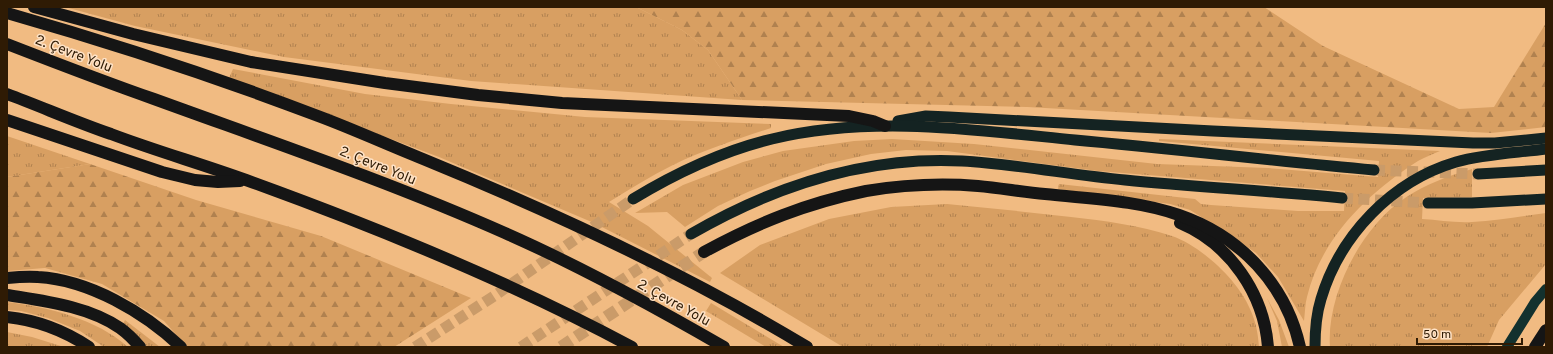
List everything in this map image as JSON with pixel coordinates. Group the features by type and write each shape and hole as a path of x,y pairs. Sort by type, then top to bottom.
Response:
{"highway":[{"path":"34,7 133,34 251,62 385,83 478,95 562,103 849,116 873,121 885,126 895,122 926,116 1027,120 1213,132 1465,143 1495,143 1546,138"},
{"path":"7,13 170,63 304,111 496,189 621,246 756,317 807,347"},
{"name":"2. Çevre Yolu","path":"7,44 155,100 326,161 459,214 548,253 602,280 724,347"},
{"path":"7,94 111,134 247,180 363,225 479,273 567,314 632,347"},
{"path":"7,120 162,172 182,177 218,182 247,180"},
{"path":"633,199 681,172 704,162 771,139 816,131 866,126 911,126 978,130 1374,170"},
{"path":"1315,347 1316,324 1320,300 1327,279 1338,258 1363,222 1390,196 1423,176 1456,162 1480,157 1546,149"},
{"path":"691,234 741,207 791,187 822,177 855,169 903,162 962,161 1125,180 1342,198"},
{"path":"1478,174 1546,170"},
{"path":"704,252 751,227 811,204 867,191 895,187 949,184 1118,201 1162,210 1197,222 1219,234 1259,266 1272,283 1289,314 1300,347"},
{"path":"1044,194 1170,219 1191,228 1206,237 1232,261 1251,288 1260,307 1267,332 1268,347"},
{"path":"1428,203 1472,203 1546,199"},
{"path":"7,278 38,277 54,279 96,291 140,314 162,330 181,347"},
{"path":"7,296 31,299 88,313 120,328 140,347"},
{"path":"7,318 35,322 52,328 89,347"},
{"path":"1535,347 1546,330"}],"main road":[{"path":"1507,347 1535,302 1546,289"}],"green space":[{"path":"65,7 636,7 682,30 708,50 742,100 471,81 284,57 135,26"},
{"path":"636,7 1264,7 1323,46 1459,109 1494,107 1546,23 1546,127 1491,133 1027,107 742,100 708,50 682,30"},
{"path":"233,69 365,94 451,104 585,117 771,124 771,128 697,154 673,165 609,202 648,226 712,278 710,282 594,223 439,157 229,78"},
{"path":"7,136 90,164 7,177"},
{"path":"892,139 974,144 1157,164 1268,168 1378,177 1379,161 1159,141 1159,139 1440,151 1418,161 1400,173 1365,202 1349,218 1323,255 1314,275 1306,300 1304,321 1278,277 1256,253 1190,210 1170,204 1058,189 1059,184 1195,199 1201,204 1298,211 1344,211 1345,191 1098,171 947,151 906,150 871,154 826,164 775,181 718,206 685,227 667,212 635,213 683,185 743,162 783,151 854,141"},
{"path":"90,164 196,200 321,236 471,298 394,347 187,347 164,321 102,284 45,268 7,271 7,177"},
{"path":"1472,169 1472,197 1423,198 1422,219 1472,222 1500,220 1546,213 1546,264 1499,320 1487,347 1330,347 1330,327 1334,306 1341,284 1361,244 1375,226 1389,210 1413,193 1437,181"},
{"path":"947,204 1040,213 1135,226 1172,236 1183,241 1195,248 1217,265 1237,287 1254,318 1259,347 843,347 720,273 760,245 829,219 891,207"},
{"path":"1267,298 1279,320 1289,347 1282,347 1277,321"},
{"path":"7,302 39,307 71,316 102,329 116,337 128,347 104,347 80,331 48,318 21,311 7,310"},
{"path":"711,303 784,347 766,347 706,311"},
{"path":"125,320 160,347 148,347 123,324"},
{"path":"7,332 32,337 64,347 7,347"}],"tunnel":[{"path":"1374,170 1478,174"},
{"path":"1342,198 1428,203"},
{"path":"415,347 494,296 633,199"},
{"path":"521,347 691,234"},
{"path":"561,347 704,252"}]}
